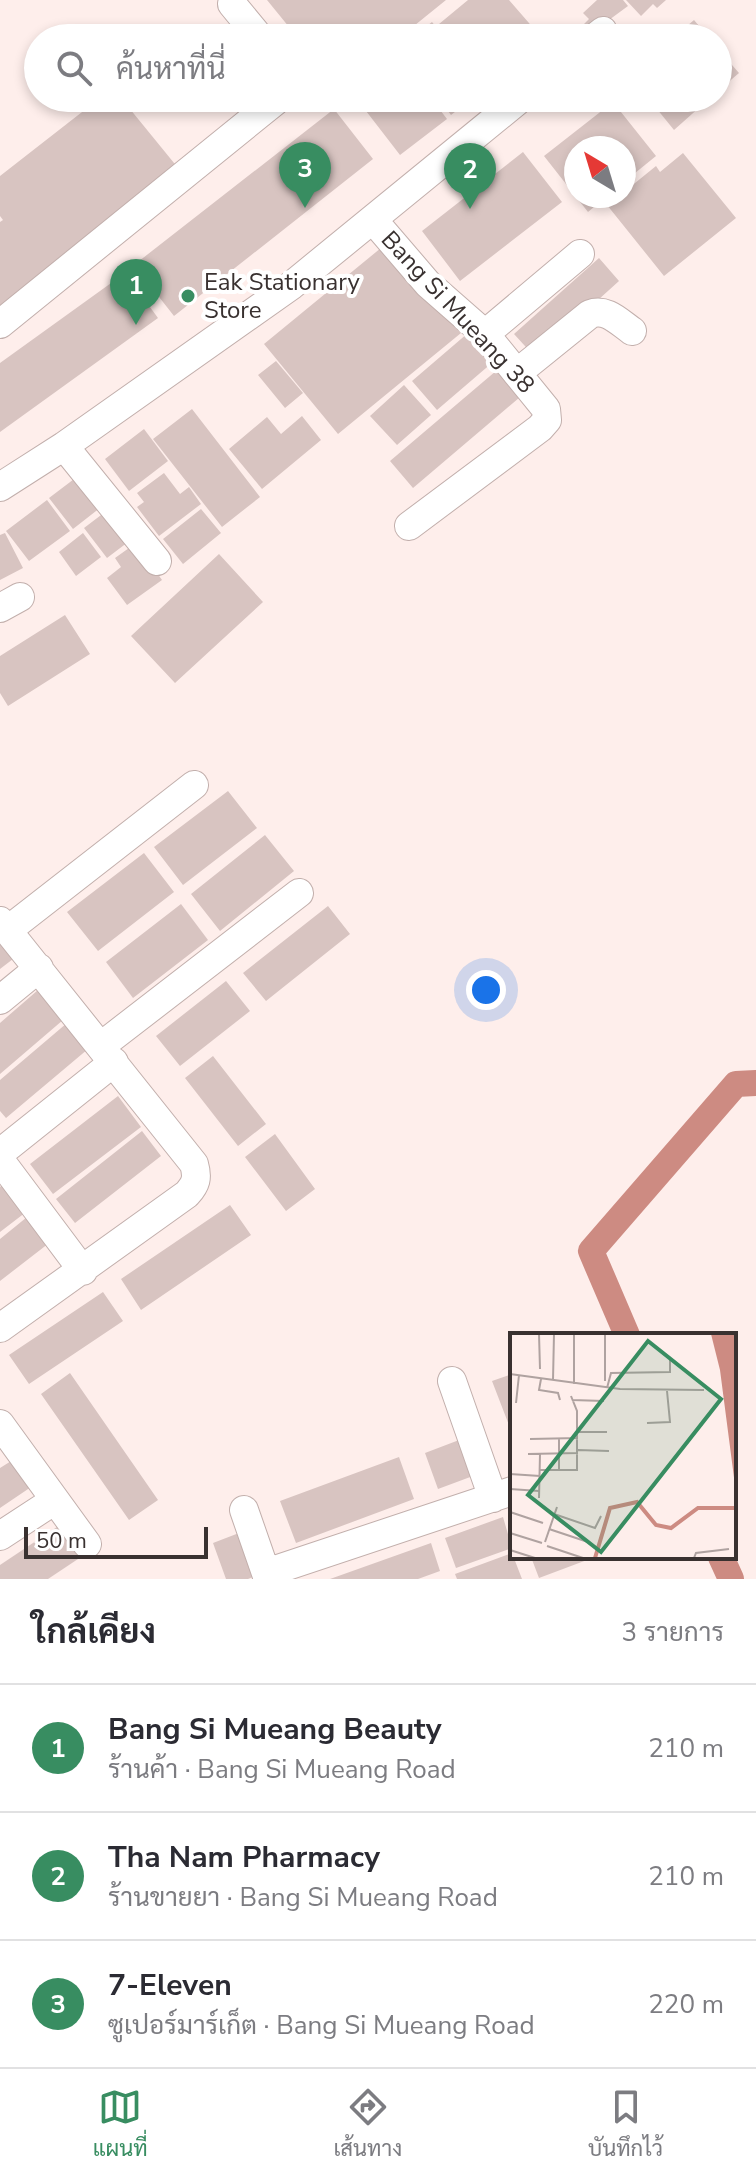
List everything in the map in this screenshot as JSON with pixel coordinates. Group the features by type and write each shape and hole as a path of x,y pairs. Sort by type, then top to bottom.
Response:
{"street":[{"path":"232,4 248,24"},
{"path":"0,324 262,112"},
{"path":"0,487 64,446 292,285 504,112"},
{"name":"Bang Si Mueang 38","path":"374,221 428,284 485,334 546,409 547,420 540,428 409,526"},
{"path":"485,334 580,254"},
{"path":"517,373 590,314 599,311 610,315 632,331"},
{"path":"64,446 157,561"},
{"path":"0,1328 83,1271 195,1185 197,1175 194,1164 4,925 194,785"},
{"path":"0,1153 107,1054 299,893"},
{"path":"0,1000 39,968"},
{"path":"0,1160 83,1271"},
{"path":"244,1510 267,1576 502,1494 452,1381"},
{"path":"0,1424 87,1544"},
{"path":"0,1536 55,1500"}],"building":[{"path":"267,0 446,0 416,24 287,24"},
{"path":"468,0 509,0 530,24 439,24"},
{"path":"597,0 623,0 628,6 604,24 584,24 589,19 583,13"},
{"path":"626,0 666,0 657,8 653,4 641,16"},
{"path":"732,65 739,73 732,79"},
{"path":"82,112 132,112 183,174 0,318 0,222 3,220 0,216 0,176"},
{"path":"330,112 336,112 373,159 174,316 134,265"},
{"path":"367,112 442,112 447,119 400,155"},
{"path":"600,112 621,112 656,156 636,172 636,136 570,136"},
{"path":"659,112 694,112 674,130"},
{"path":"564,140 564,181 544,156"},
{"path":"523,152 562,202 460,281 422,231"},
{"path":"683,153 736,218 664,276 609,208 636,208 636,182 656,166 660,172"},
{"path":"387,243 461,333 338,434 264,344"},
{"path":"599,258 619,281 535,357 514,334"},
{"path":"125,273 158,318 0,432 0,363"},
{"path":"468,333 493,362 437,410 412,381"},
{"path":"276,361 303,393 285,408 258,375"},
{"path":"503,365 526,392 413,488 390,461"},
{"path":"404,385 431,415 397,445 370,416"},
{"path":"192,409 260,497 222,527 153,439"},
{"path":"302,416 321,440 262,489 229,449 267,417 281,434"},
{"path":"144,429 168,461 129,491 105,459"},
{"path":"82,473 105,504 73,529 49,498"},
{"path":"164,473 180,494 189,487 201,504 159,536 137,507 144,502 137,493"},
{"path":"47,500 70,531 29,561 6,531"},
{"path":"109,509 132,539 107,558 84,528"},
{"path":"201,509 221,533 183,564 163,539"},
{"path":"5,533 23,568 0,580 0,535"},
{"path":"83,533 101,557 76,576 59,552"},
{"path":"136,543 162,580 127,605 107,578 121,567 115,558"},
{"path":"219,554 263,602 175,683 131,636"},
{"path":"65,615 90,654 8,706 0,693 0,656"},
{"path":"228,791 257,828 183,885 154,847"},
{"path":"265,835 294,871 220,931 191,894"},
{"path":"144,853 174,892 98,951 67,912"},
{"path":"181,904 208,940 133,998 106,962"},
{"path":"328,906 350,934 266,1001 243,973"},
{"path":"0,943 13,959 0,969"},
{"path":"226,981 250,1011 180,1066 156,1036"},
{"path":"38,990 63,1020 0,1074 0,1023"},
{"path":"67,1023 88,1049 6,1118 0,1111 0,1080"},
{"path":"213,1056 266,1124 238,1146 185,1078"},
{"path":"118,1096 141,1127 53,1194 30,1164"},
{"path":"142,1131 161,1156 75,1223 56,1199"},
{"path":"275,1134 315,1189 286,1211 245,1157"},
{"path":"8,1180 30,1209 0,1232 0,1187"},
{"path":"230,1205 251,1235 141,1310 121,1279"},
{"path":"32,1213 53,1240 0,1281 0,1239"},
{"path":"103,1292 123,1321 29,1384 9,1355"},
{"path":"70,1373 158,1500 129,1520 41,1394"},
{"path":"510,1375 510,1428 492,1381"},
{"path":"467,1437 481,1473 438,1489 425,1453"},
{"path":"399,1457 414,1499 296,1543 280,1501"},
{"path":"16,1458 34,1485 0,1508 0,1468"},
{"path":"503,1517 510,1549 456,1568 445,1538"},
{"path":"60,1525 81,1557 48,1579 0,1579 0,1565"},
{"path":"239,1533 255,1576 226,1579 213,1543"},
{"path":"431,1543 440,1571 418,1579 330,1579"},
{"path":"510,1554 522,1579 457,1579 455,1574"},
{"path":"532,1559 590,1559 539,1578"}],"waterway":[{"path":"626,1333 591,1251 736,1084 756,1083"},
{"path":"722,1559 731,1579"}],"place":[{"name":"7-Eleven","path":"305,208"},
{"name":"Tha Nam Pharmacy","path":"470,209"},
{"name":"Eak Stationary Store","path":"188,296"},
{"name":"Bang Si Mueang Beauty","path":"136,325"}]}
